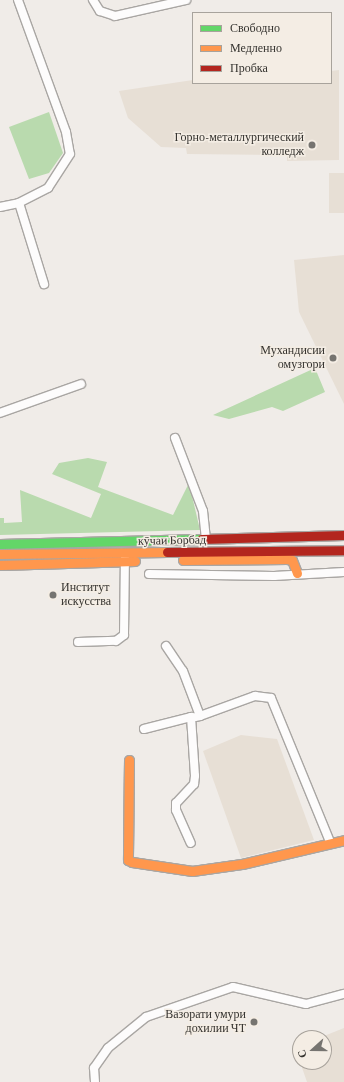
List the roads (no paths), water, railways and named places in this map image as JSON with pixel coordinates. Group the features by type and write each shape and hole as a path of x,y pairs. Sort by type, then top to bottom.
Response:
{"main road":[{"name":"кӯчаи Борбад","path":"0,544 206,540 344,535"},
{"name":"кӯчаи Борбад","path":"0,554 125,557 344,550"},
{"path":"0,566 125,557 287,559 292,560 297,573"},
{"path":"129,760 128,860 132,862 192,871 242,864 330,842 344,840"}],"street":[{"path":"0,206 19,203 48,188 70,154 66,132 18,0"},
{"path":"93,0 100,11 115,16 186,0"},
{"path":"19,203 44,284"},
{"path":"0,413 81,384"},
{"path":"175,438 203,511 206,540"},
{"path":"78,642 116,641 124,635 125,557"},
{"path":"149,574 274,576 297,573 344,572"},
{"path":"166,646 183,671 200,716"},
{"path":"144,729 200,716 255,696 271,698 330,842"},
{"path":"191,717 195,776 194,784 176,803 176,810 191,843"},
{"path":"95,1082 94,1068 108,1048 136,1023 233,987 306,1004 344,994"}],"place":[{"name":"Горно-металлургический колледж","path":"312,145"},
{"name":"Мухандисии омузгори","path":"333,358"},
{"name":"Институт искусства","path":"53,595"},
{"name":"Вазорати умури дохилии ЧТ","path":"254,1022"}]}
